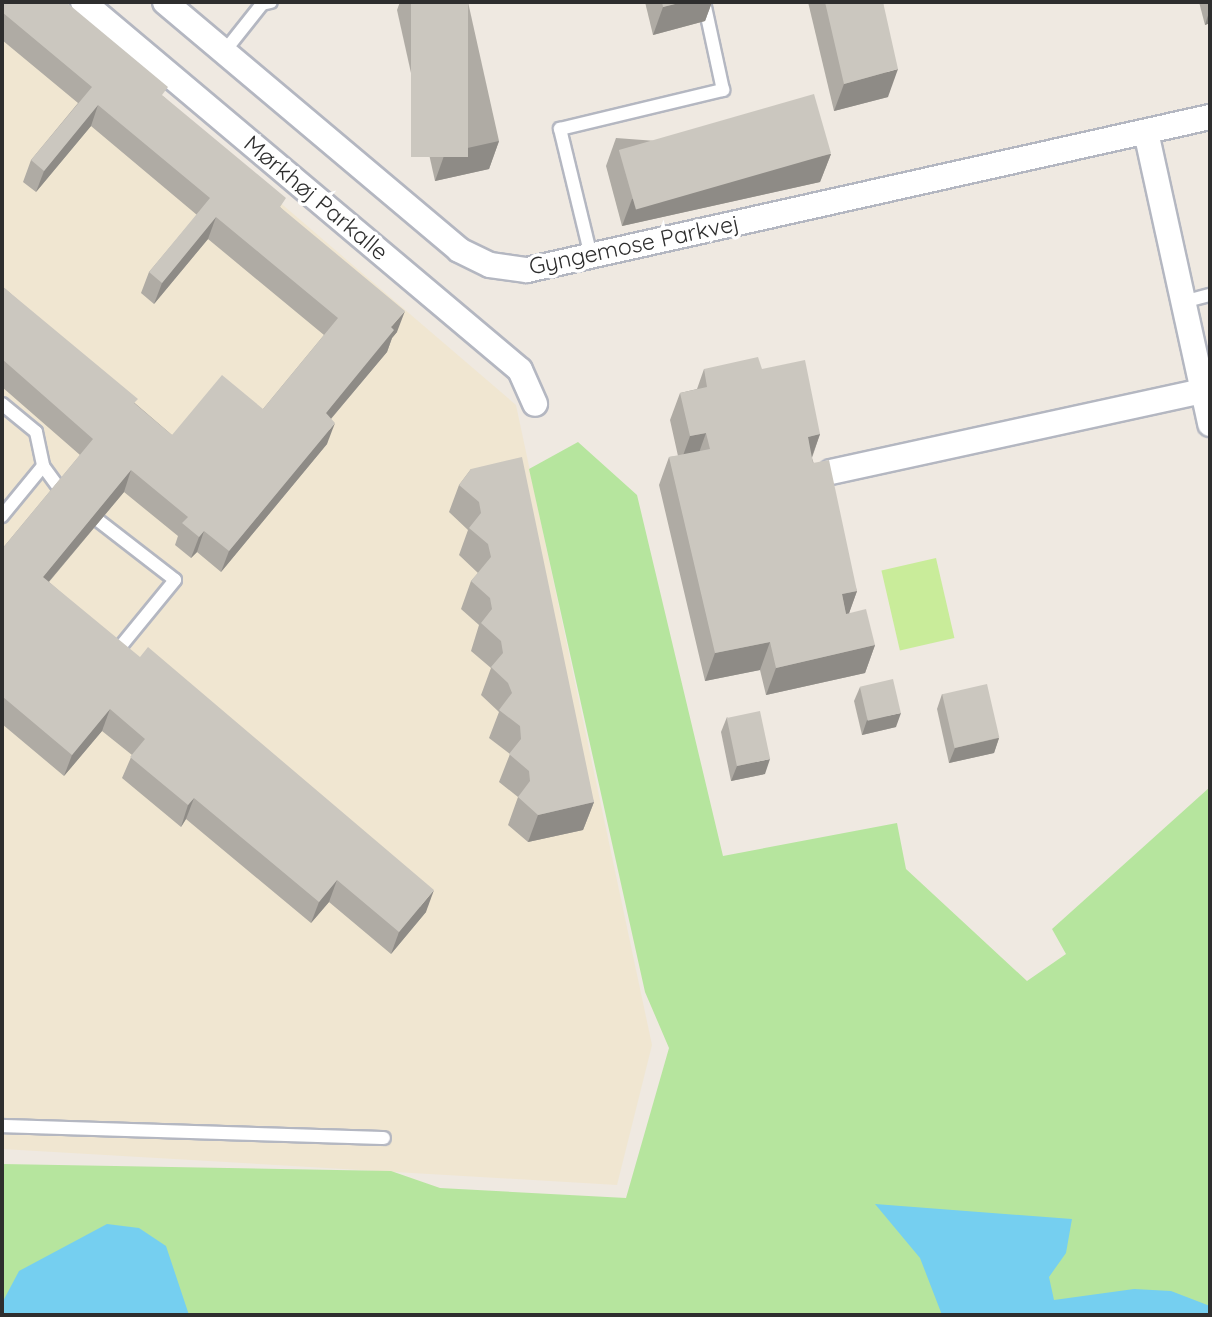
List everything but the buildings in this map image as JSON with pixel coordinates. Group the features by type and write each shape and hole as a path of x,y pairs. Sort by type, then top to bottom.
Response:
{"street":[{"name":"Mørkhøj Parkalle","path":"83,2 520,370 535,404"},
{"name":"Gyngemose Parkvej","path":"165,2 459,250 490,265 527,270 1210,117"},
{"path":"1146,132 1210,424"},
{"path":"831,472 1202,391"}],"lane":[{"path":"591,256 560,129 723,90 704,2"},
{"path":"224,52 265,3"},
{"path":"1183,302 1210,295"},
{"path":"2,404 36,432 43,466 61,491"},
{"path":"2,516 43,466"},
{"path":"99,521 175,580 121,646"},
{"path":"2,1126 384,1138"}],"shaded area":[{"path":"2,2 46,2 516,405 652,1045 617,1185 2,1149"}],"green space":[{"path":"578,442 637,495 723,856 897,823 906,869 1027,981 1066,954 1052,929 1210,787 1210,1315 2,1315 2,1164 391,1171 440,1188 626,1198 669,1048 645,992 529,469"},
{"path":"936,558 954,638 900,650 881,571"}],"water":[{"path":"875,1204 1072,1219 1066,1253 1049,1277 1054,1300 1134,1289 1171,1291 1210,1306 1210,1315 942,1315 920,1258"},
{"path":"107,1224 139,1228 166,1246 189,1315 3,1315 2,1303 19,1271"}]}
